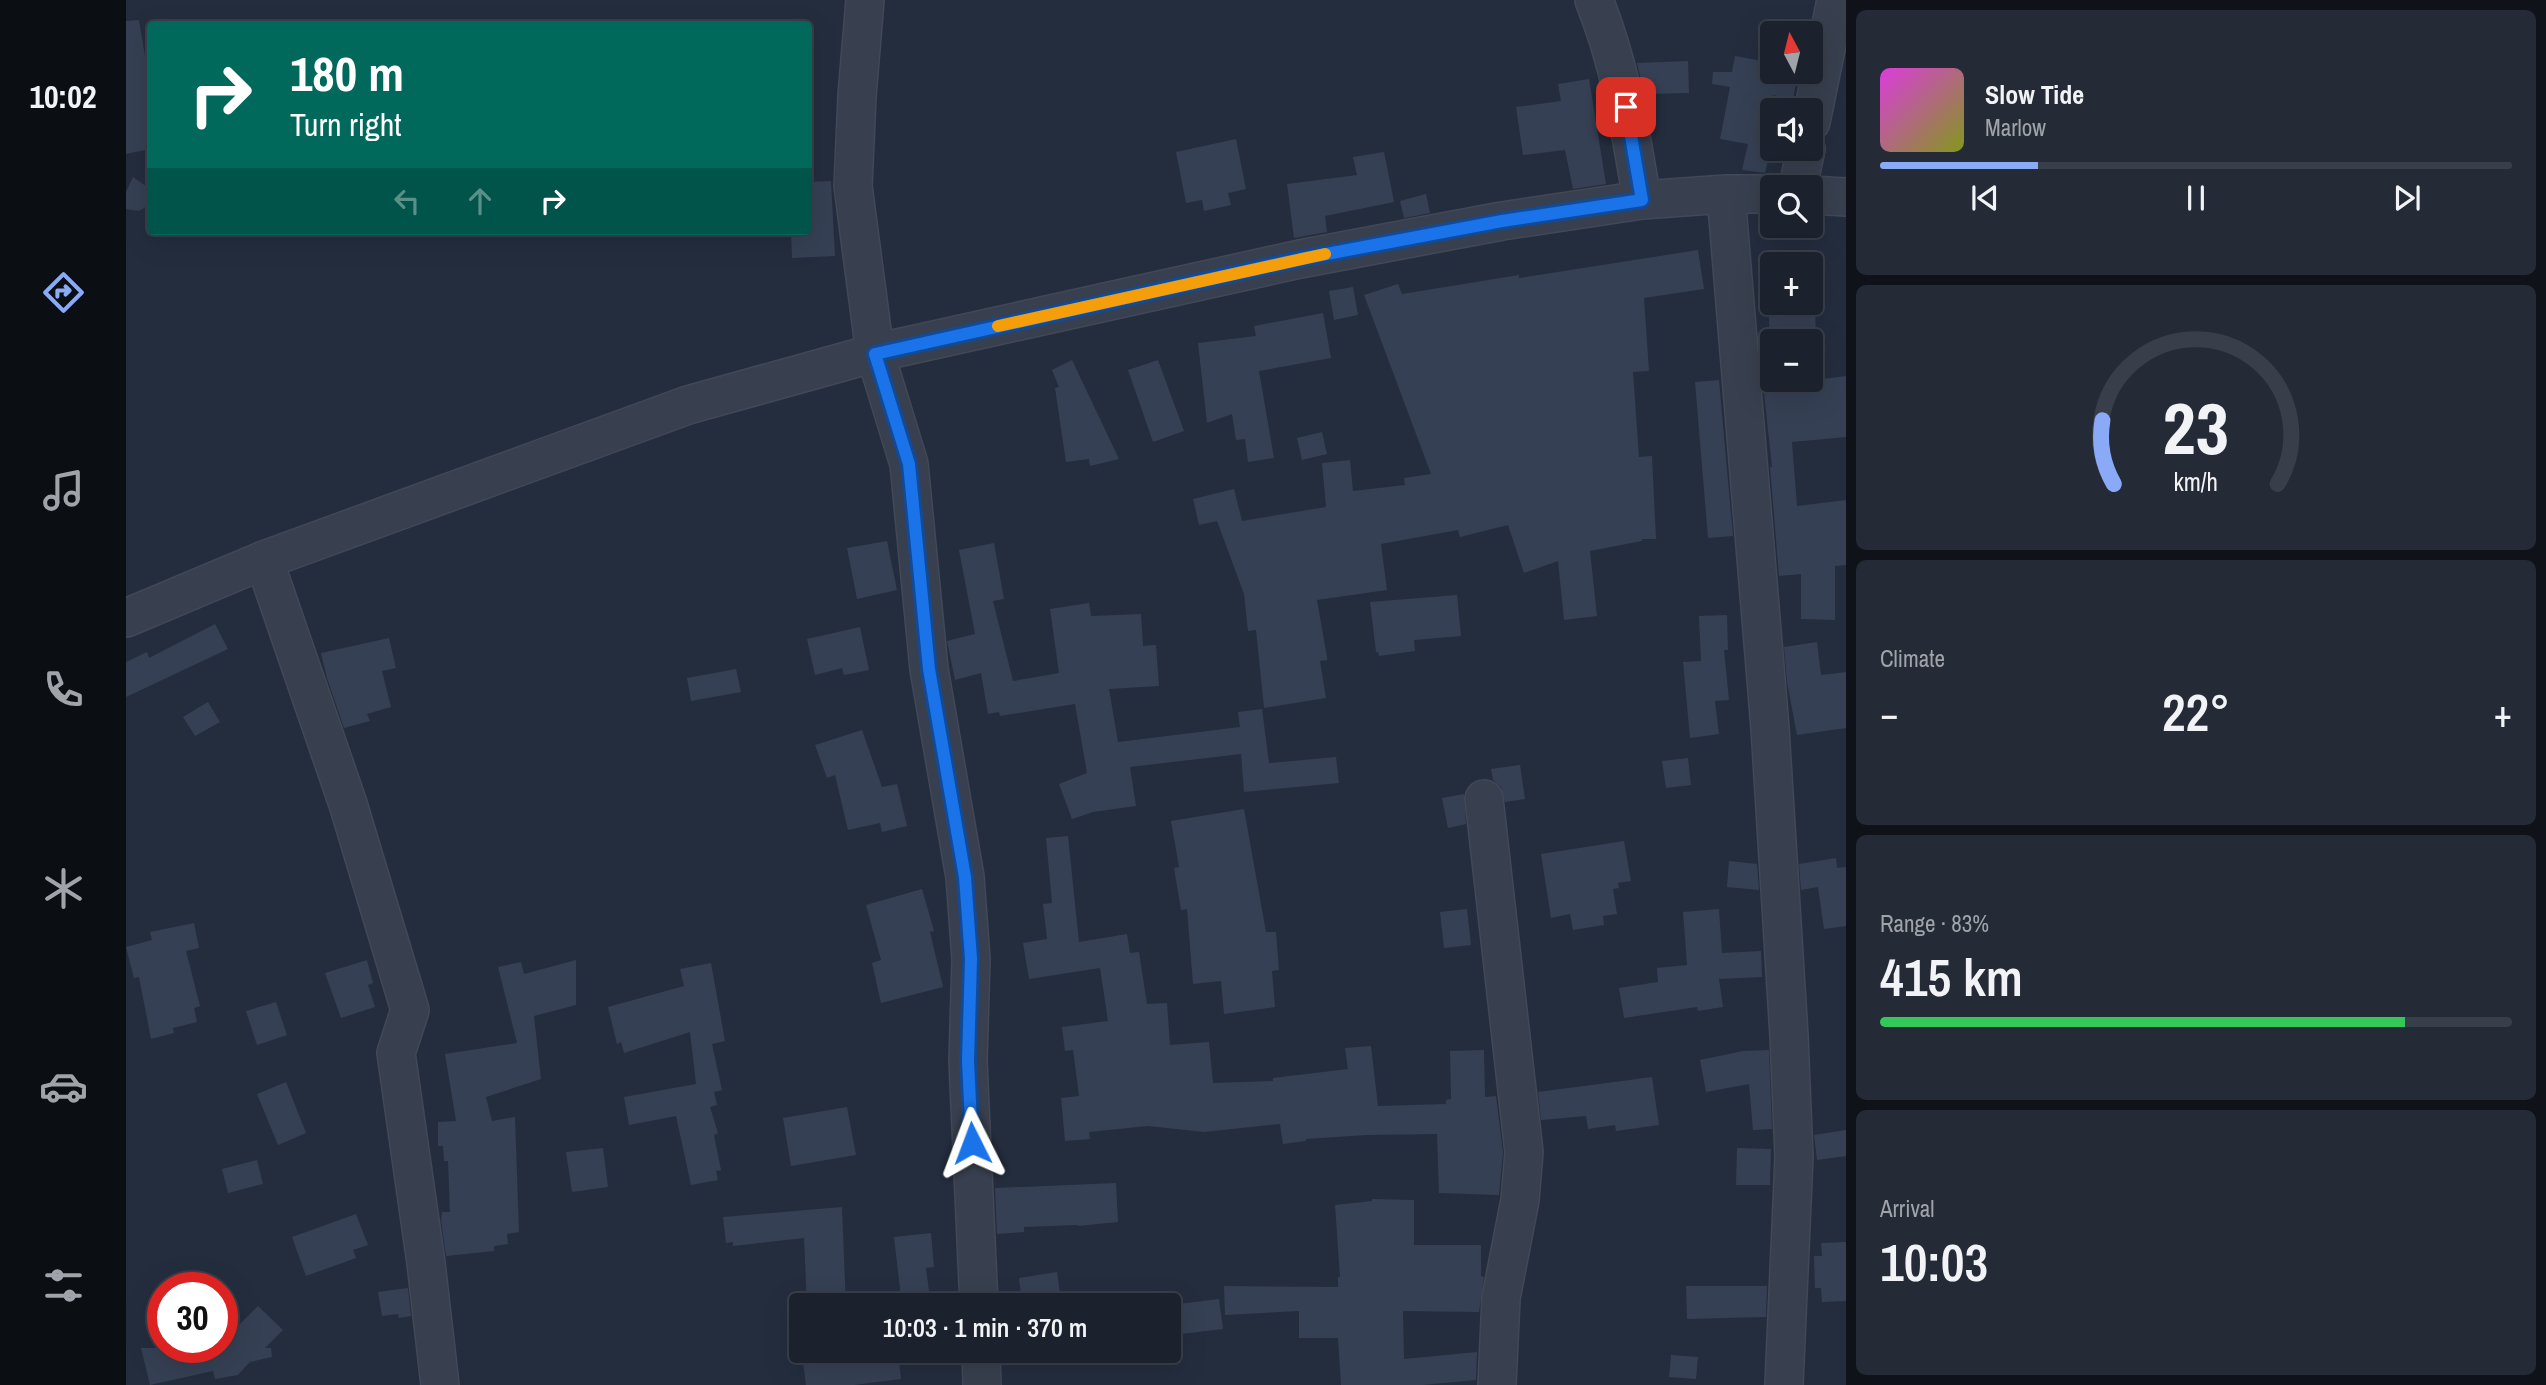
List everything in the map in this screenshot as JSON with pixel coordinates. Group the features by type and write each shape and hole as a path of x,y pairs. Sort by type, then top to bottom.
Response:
{"street":[{"path":"865,0 853,186 875,354 909,464 929,669 965,877 971,959 968,1061 978,1293"},
{"path":"1594,0 1622,84 1642,200"},
{"path":"1816,98 1836,0"},
{"path":"1726,194 1770,728 1790,1049 1794,1157 1784,1385"},
{"path":"126,618 264,560 688,404 875,354 1300,259 1502,221 1642,200 1760,194"},
{"path":"1823,196 1846,197"},
{"path":"264,560 348,804 410,1010 396,1053 426,1263 440,1385"},
{"path":"1484,799 1524,1152 1520,1200 1501,1298 1497,1385"},
{"path":"981,1363 982,1385"}],"building":[{"path":"139,20 147,69 147,150 126,154 126,21"},
{"path":"1735,56 1760,61 1760,84 1796,84 1793,98 1773,95 1773,98 1760,98 1760,161 1768,161 1765,173 1742,170 1748,144 1720,139 1730,87 1712,84 1713,72 1732,72"},
{"path":"1688,61 1689,93 1644,94 1637,63"},
{"path":"1589,79 1606,184 1573,189 1565,150 1523,155 1516,107 1561,101 1558,84"},
{"path":"1236,139 1246,189 1228,193 1231,205 1204,211 1202,200 1186,203 1176,152"},
{"path":"1384,152 1394,202 1325,216 1327,232 1294,238 1287,184 1357,175 1353,157"},
{"path":"133,177 147,187 147,206 139,211 126,209 126,192"},
{"path":"831,181 835,256 792,258 791,235 812,235 812,182"},
{"path":"1426,194 1430,213 1404,218 1400,201"},
{"path":"1698,250 1704,289 1644,298 1649,371 1633,372 1639,457 1652,456 1656,539 1642,539 1590,551 1597,616 1564,620 1558,561 1524,573 1508,525 1460,537 1458,530 1381,544 1387,590 1317,600 1327,657 1327,660 1320,661 1326,698 1264,708 1256,630 1248,631 1244,594 1217,521 1199,525 1193,499 1234,489 1242,521 1326,507 1322,463 1350,460 1353,491 1405,485 1404,478 1431,474 1364,295 1398,284 1402,294"},
{"path":"1353,287 1358,315 1334,320 1329,291"},
{"path":"1323,313 1331,358 1259,371 1274,458 1248,462 1245,439 1236,440 1232,414 1207,423 1198,343 1256,336 1254,326"},
{"path":"1769,315 1815,315 1816,329 1769,329"},
{"path":"1072,360 1119,459 1090,466 1089,459 1066,462 1055,388 1059,387 1052,370"},
{"path":"1158,360 1184,431 1153,442 1128,370"},
{"path":"1846,376 1846,437 1792,442 1797,506 1846,500 1846,565 1835,566 1835,620 1801,619 1801,574 1779,576 1764,392 1823,392 1823,379"},
{"path":"1719,380 1733,536 1708,538 1695,382"},
{"path":"1322,432 1327,454 1302,460 1297,438"},
{"path":"887,541 897,590 857,599 847,548"},
{"path":"994,543 1004,599 993,601 1013,681 1059,673 1050,609 1089,603 1091,616 1141,614 1143,646 1156,645 1159,686 1109,689 1118,742 1240,727 1238,712 1262,709 1269,763 1336,757 1339,783 1244,792 1241,754 1130,767 1136,806 1093,812 1072,819 1059,784 1087,773 1075,704 1000,716 999,712 988,714 981,673 955,680 947,641 975,634 959,550"},
{"path":"1457,595 1461,636 1414,640 1415,651 1379,656 1376,652 1370,602"},
{"path":"1727,615 1728,650 1724,650 1729,700 1715,701 1719,734 1690,738 1683,662 1701,661 1699,616"},
{"path":"215,624 228,649 126,697 126,662 147,652 149,658"},
{"path":"860,627 869,670 844,675 842,668 815,675 807,639"},
{"path":"389,638 396,668 382,671 391,707 367,714 370,721 344,728 321,653"},
{"path":"1817,642 1821,675 1846,672 1846,728 1797,735 1787,682 1784,647"},
{"path":"736,669 741,692 691,701 687,678"},
{"path":"208,702 220,722 195,736 183,717"},
{"path":"862,730 882,787 897,784 907,826 882,832 880,823 848,830 835,775 827,778 815,745"},
{"path":"1688,758 1691,785 1666,788 1662,761"},
{"path":"1520,765 1525,799 1505,802 1501,787 1493,780 1491,769"},
{"path":"1464,794 1466,824 1448,828 1442,798"},
{"path":"1244,809 1266,932 1276,932 1279,970 1272,971 1275,1007 1224,1014 1221,981 1193,984 1187,909 1181,910 1174,868 1179,867 1171,821"},
{"path":"1068,836 1079,942 1127,934 1130,953 1139,952 1147,1004 1167,1003 1170,1045 1209,1042 1213,1083 1273,1081 1273,1078 1348,1069 1345,1048 1371,1046 1378,1106 1446,1104 1446,1100 1451,1099 1450,1051 1484,1050 1485,1097 1496,1096 1503,1152 1499,1195 1439,1193 1437,1134 1366,1135 1306,1139 1283,1144 1280,1124 1204,1132 1148,1126 1089,1132 1090,1139 1065,1141 1061,1098 1079,1096 1073,1050 1065,1051 1062,1027 1108,1021 1100,968 1029,979 1023,943 1047,939 1043,904 1052,903 1046,838"},
{"path":"1624,841 1631,881 1618,883 1619,888 1613,889 1617,914 1603,916 1604,925 1573,930 1570,914 1551,918 1541,854"},
{"path":"1836,858 1837,868 1846,867 1846,926 1824,929 1818,887 1801,890 1799,864"},
{"path":"1729,861 1757,864 1759,890 1727,887"},
{"path":"922,889 934,931 930,932 943,987 881,1003 872,963 881,960 866,905"},
{"path":"1467,909 1471,945 1444,948 1440,912"},
{"path":"1719,909 1722,953 1761,951 1762,977 1719,979 1723,1007 1698,1011 1697,1007 1624,1018 1619,988 1658,982 1657,968 1687,965 1683,912"},
{"path":"194,923 199,948 186,951 200,1006 194,1008 197,1022 173,1028 174,1033 151,1039 139,977 134,978 126,947 152,940 150,932"},
{"path":"367,960 373,983 368,985 375,1007 341,1018 325,973"},
{"path":"576,960 576,1005 534,1016 541,1079 486,1097 492,1121 515,1117 519,1232 507,1234 508,1244 494,1246 494,1251 446,1256 441,1220 442,1212 450,1212 448,1161 444,1161 443,1146 438,1146 438,1122 456,1121 445,1054 517,1043 498,967 521,962 524,974"},
{"path":"711,963 725,1041 712,1044 722,1090 714,1092 717,1105 710,1107 718,1133 714,1135 721,1170 716,1171 718,1180 691,1185 676,1116 629,1125 624,1097 696,1084 690,1032 624,1053 621,1042 617,1044 608,1007 684,986 680,969"},
{"path":"276,1002 287,1035 257,1045 246,1011"},
{"path":"1769,1050 1772,1129 1753,1130 1749,1084 1706,1092 1700,1060 1743,1051"},
{"path":"1652,1077 1659,1125 1616,1131 1615,1125 1588,1129 1586,1116 1541,1120 1538,1092"},
{"path":"286,1082 306,1133 278,1145 257,1094"},
{"path":"847,1107 856,1155 791,1166 783,1118"},
{"path":"1846,1130 1846,1156 1817,1160 1814,1135"},
{"path":"603,1148 608,1187 572,1192 566,1152"},
{"path":"1737,1148 1771,1149 1770,1185 1736,1185"},
{"path":"257,1160 263,1184 228,1193 222,1169"},
{"path":"1116,1183 1118,1222 1024,1227 1024,1232 997,1234 995,1188"},
{"path":"1372,1199 1414,1200 1414,1245 1481,1245 1481,1276 1484,1277 1479,1312 1403,1311 1404,1359 1477,1352 1476,1380 1423,1385 1341,1385 1338,1338 1299,1338 1299,1311 1225,1315 1224,1286 1338,1287 1340,1277 1335,1205"},
{"path":"842,1207 845,1293 806,1293 804,1238 733,1246 733,1242 726,1243 723,1217"},
{"path":"356,1214 368,1245 353,1250 356,1258 306,1276 292,1237"},
{"path":"931,1233 934,1267 926,1268 929,1293 900,1293 894,1237"},
{"path":"1846,1242 1846,1301 1822,1302 1821,1288 1815,1288 1814,1256 1822,1256 1821,1243"},
{"path":"1057,1272 1060,1293 1021,1293 1019,1278"},
{"path":"1686,1286 1767,1286 1766,1317 1687,1319"},
{"path":"408,1288 411,1316 382,1316 378,1292"},
{"path":"1219,1299 1223,1329 1181,1334 1181,1304"},
{"path":"258,1306 283,1330 265,1348 271,1348 272,1357 250,1362 238,1375 215,1379 213,1371 150,1385 141,1348 147,1348 147,1363 238,1363 238,1326"},
{"path":"1671,1355 1698,1357 1696,1379 1669,1377"},
{"path":"803,1363 899,1363 901,1379 854,1385 806,1385"}],"slow traffic":[{"path":"998,326 1325,254"}],"route":[{"path":"972,1143 968,1061 971,959 965,877 929,669 909,464 875,354 1300,259 1502,221 1642,200 1626,107"}]}
